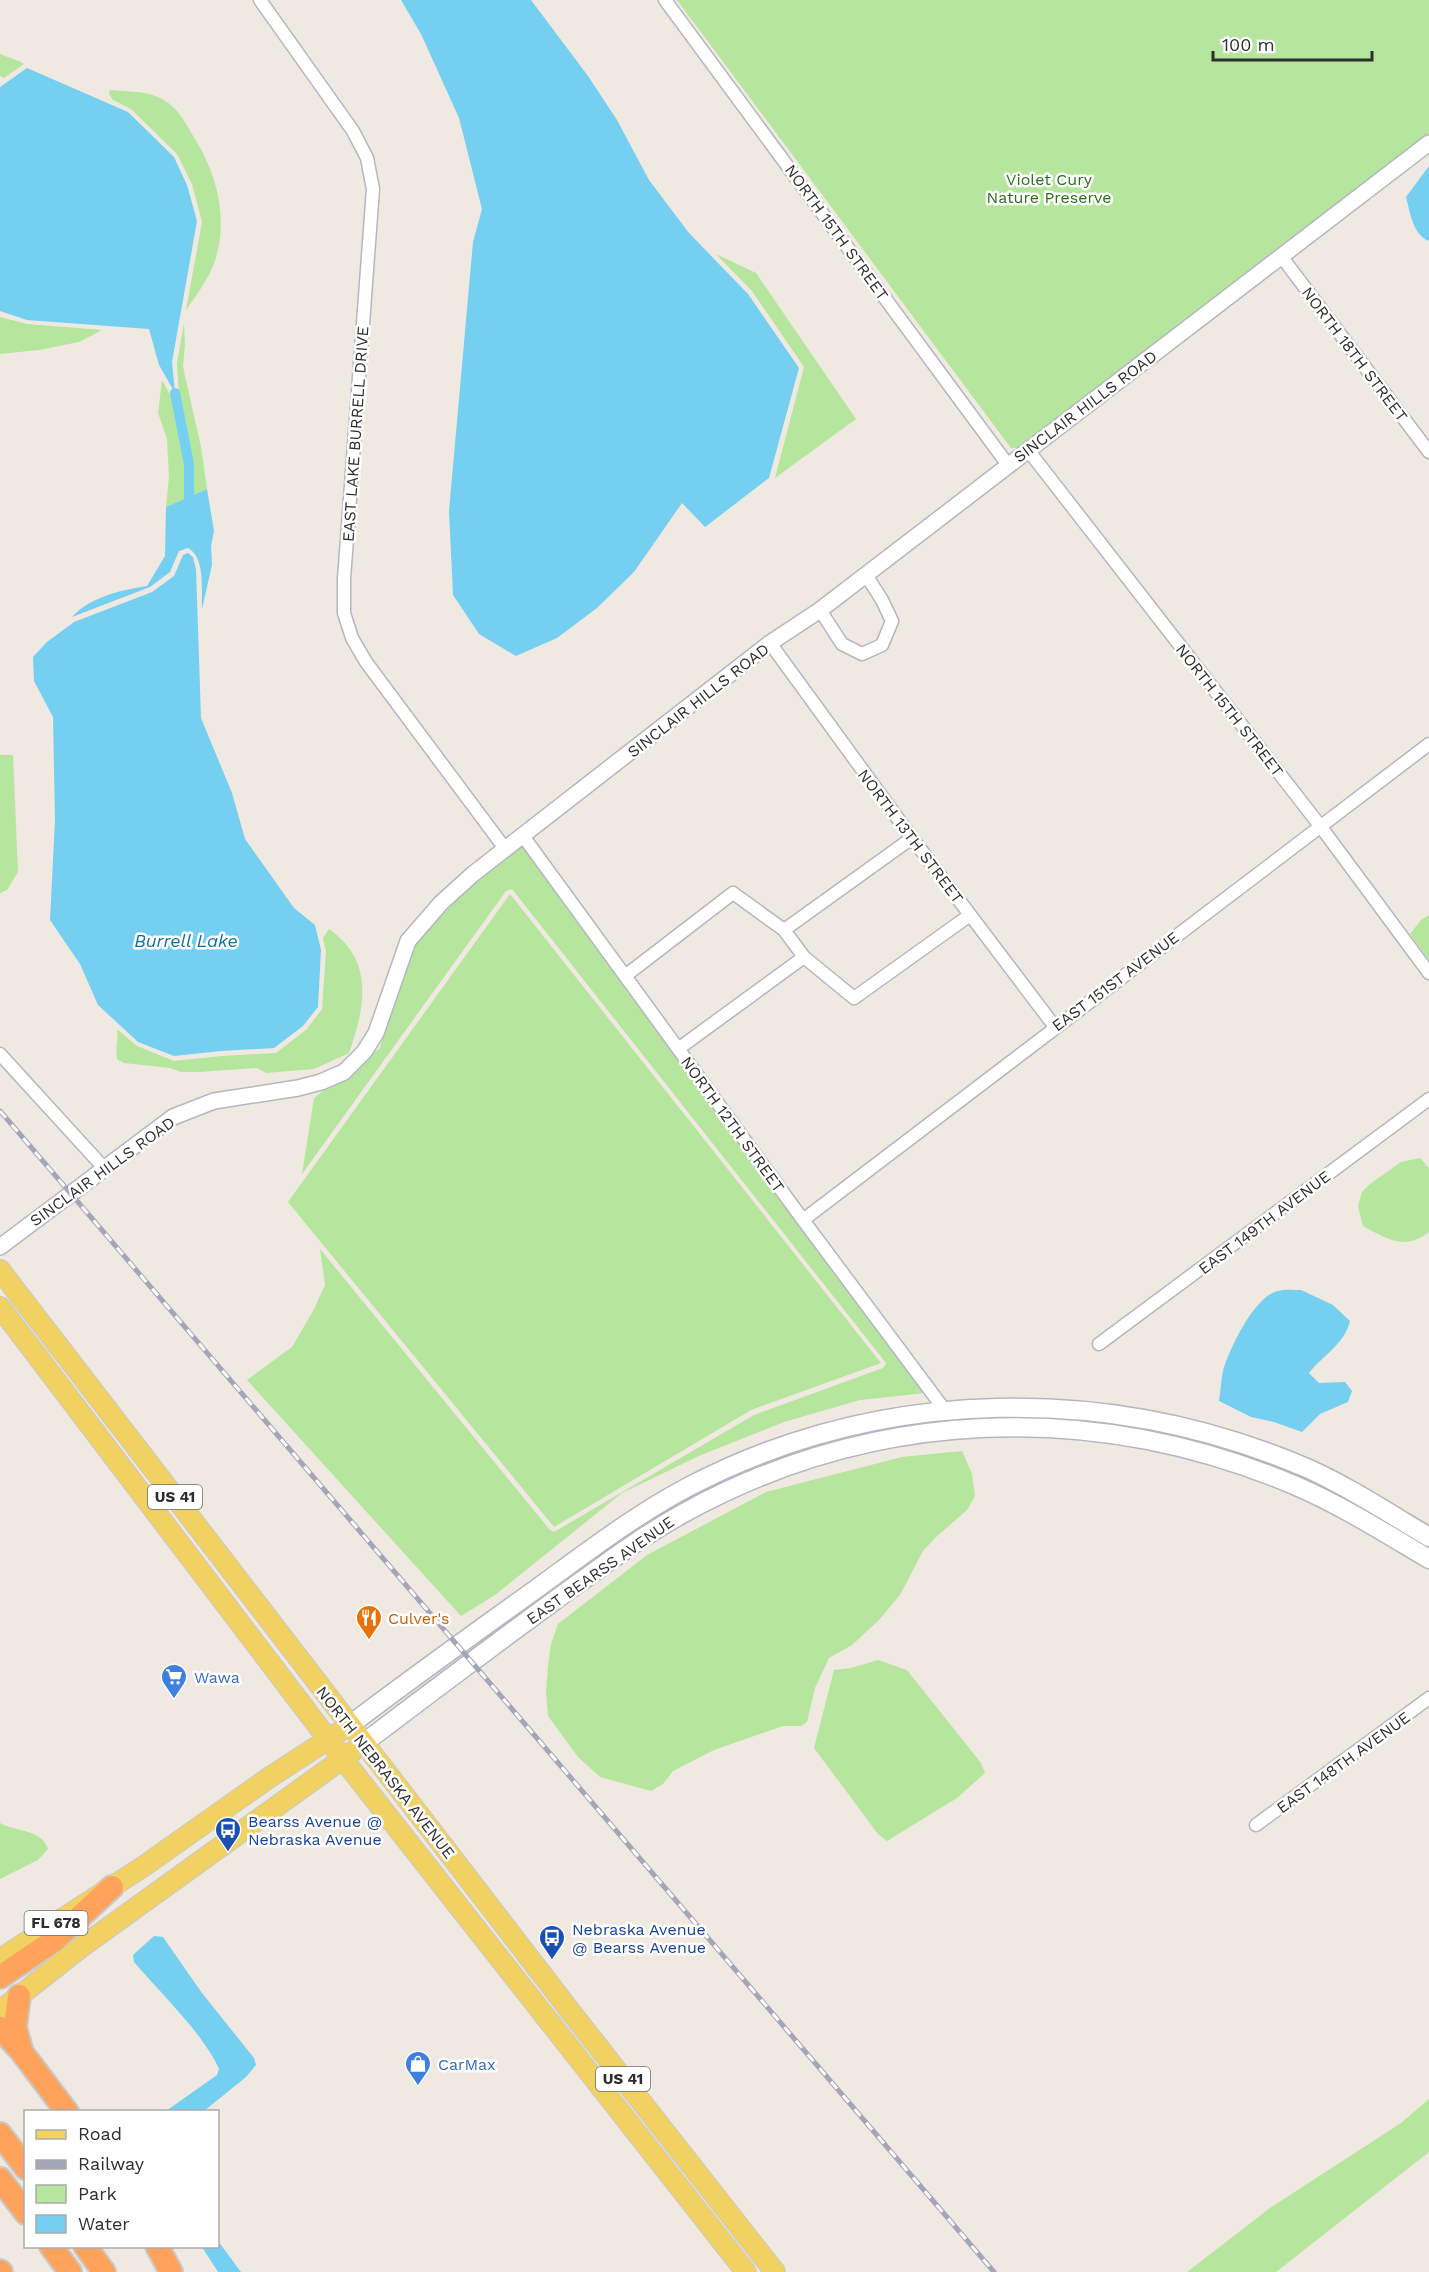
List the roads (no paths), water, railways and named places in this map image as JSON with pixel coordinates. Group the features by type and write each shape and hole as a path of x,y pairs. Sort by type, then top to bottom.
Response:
{"highway":[{"path":"0,1977 55,1940 112,1887"},
{"path":"19,1996 15,2027 21,2051"},
{"path":"0,2028 21,2051 65,2110"},
{"path":"0,2134 24,2165"},
{"path":"0,2179 24,2210"},
{"path":"52,2248 70,2272"},
{"path":"86,2248 104,2272"},
{"path":"158,2248 171,2272"}],"main road":[{"name":"NORTH NEBRASKA AVENUE","path":"0,1270 772,2271"},
{"name":"NORTH NEBRASKA AVENUE","path":"0,1307 328,1740 746,2272"},
{"name":"EAST BEARSS AVENUE","path":"0,1959 112,1887 270,1777 350,1725 633,1519 688,1486 751,1458 819,1434 883,1419 944,1409 1022,1407 1117,1414 1185,1427 1258,1449 1342,1485 1429,1537"},
{"name":"EAST BEARSS AVENUE","path":"0,2011 80,1948 343,1759 651,1532 683,1514 776,1470 820,1456 888,1439 957,1428 1030,1427 1088,1430 1168,1443 1232,1461 1297,1486 1429,1559"},
{"path":"105,1444 122,1451 163,1505 177,1511 183,1508"},
{"path":"556,2029 574,2016"}],"street":[{"name":"EAST LAKE BURRELL DRIVE","path":"260,0 353,131 367,158 373,189 345,567 344,613 352,638 366,662 506,850"},
{"name":"NORTH 15TH STREET","path":"665,0 1008,465"},
{"name":"SINCLAIR HILLS ROAD","path":"0,1247 172,1118 214,1101 321,1082 344,1072 364,1052 376,1032 408,942 441,903 473,874 770,644 820,610 1429,143"},
{"name":"NORTH 18TH STREET","path":"1281,256 1429,452"},
{"name":"NORTH 15TH STREET","path":"1028,450 1321,827 1429,973"},
{"path":"820,610 842,644 862,654 882,645 891,621 882,600 866,575"},
{"name":"NORTH 13TH STREET","path":"770,644 1055,1027"},
{"name":"EAST 151ST AVENUE","path":"802,1220 1429,744"},
{"name":"NORTH 12TH STREET","path":"523,836 802,1220 944,1409"},
{"path":"784,930 912,837"},
{"path":"625,976 733,893 784,930 804,957 854,998 970,915"},
{"path":"678,1049 804,957"},
{"path":"0,1054 104,1168"},
{"name":"EAST 149TH AVENUE","path":"1099,1344 1429,1099"},
{"name":"EAST 148TH AVENUE","path":"1256,1825 1429,1698"}],"water":[{"path":"401,0 531,0 588,76 617,120 649,180 689,233 748,294 799,368 769,478 705,527 682,503 634,572 597,608 557,638 516,656 479,634 453,595 449,511 473,242 482,209 459,118 421,34"},
{"path":"27,68 128,112 174,157 187,185 197,221 172,362 175,393 159,365 149,329 27,320 0,311 0,87"},
{"path":"1429,166 1429,241 1419,234 1406,197"},
{"path":"207,489 214,531 211,546 212,565 202,609 200,567 198,559 188,548 179,551 170,572 150,587 72,617 97,599 147,586 165,556 166,507"},
{"name":"Burrell Lake","path":"188,553 193,557 196,569 201,718 232,793 245,839 294,908 315,925 321,950 318,1007 303,1026 274,1048 174,1056 138,1042 98,1005 80,964 50,920 55,820 53,717 34,681 33,657 47,642 74,622 152,592 174,576 183,555"},
{"path":"1281,1290 1301,1290 1333,1305 1350,1321 1343,1337 1309,1373 1319,1383 1345,1382 1352,1391 1348,1402 1320,1414 1302,1432 1251,1417 1219,1401 1225,1364 1233,1344 1253,1311 1269,1295"},
{"path":"154,1936 163,1937 202,1993 254,2058 256,2065 246,2077 205,2110 167,2110 217,2075 219,2069 193,2028 134,1962 133,1955"},
{"path":"219,2242 241,2272 218,2272 203,2248 219,2248"}],"waterway":[{"path":"175,393 189,464 189,512"}],"railway":[{"path":"0,1111 994,2272"}],"place":[{"name":"Culver's","path":"369,1641"},
{"name":"Wawa","path":"174,1700"},
{"name":"Bearss Avenue @ Nebraska Avenue","path":"228,1853"},
{"name":"Nebraska Avenue @ Bearss Avenue","path":"552,1961"},
{"name":"CarMax","path":"418,2087"}],"park label":[{"name":"Violet Cury Nature Preserve","path":"1049,188"}]}
